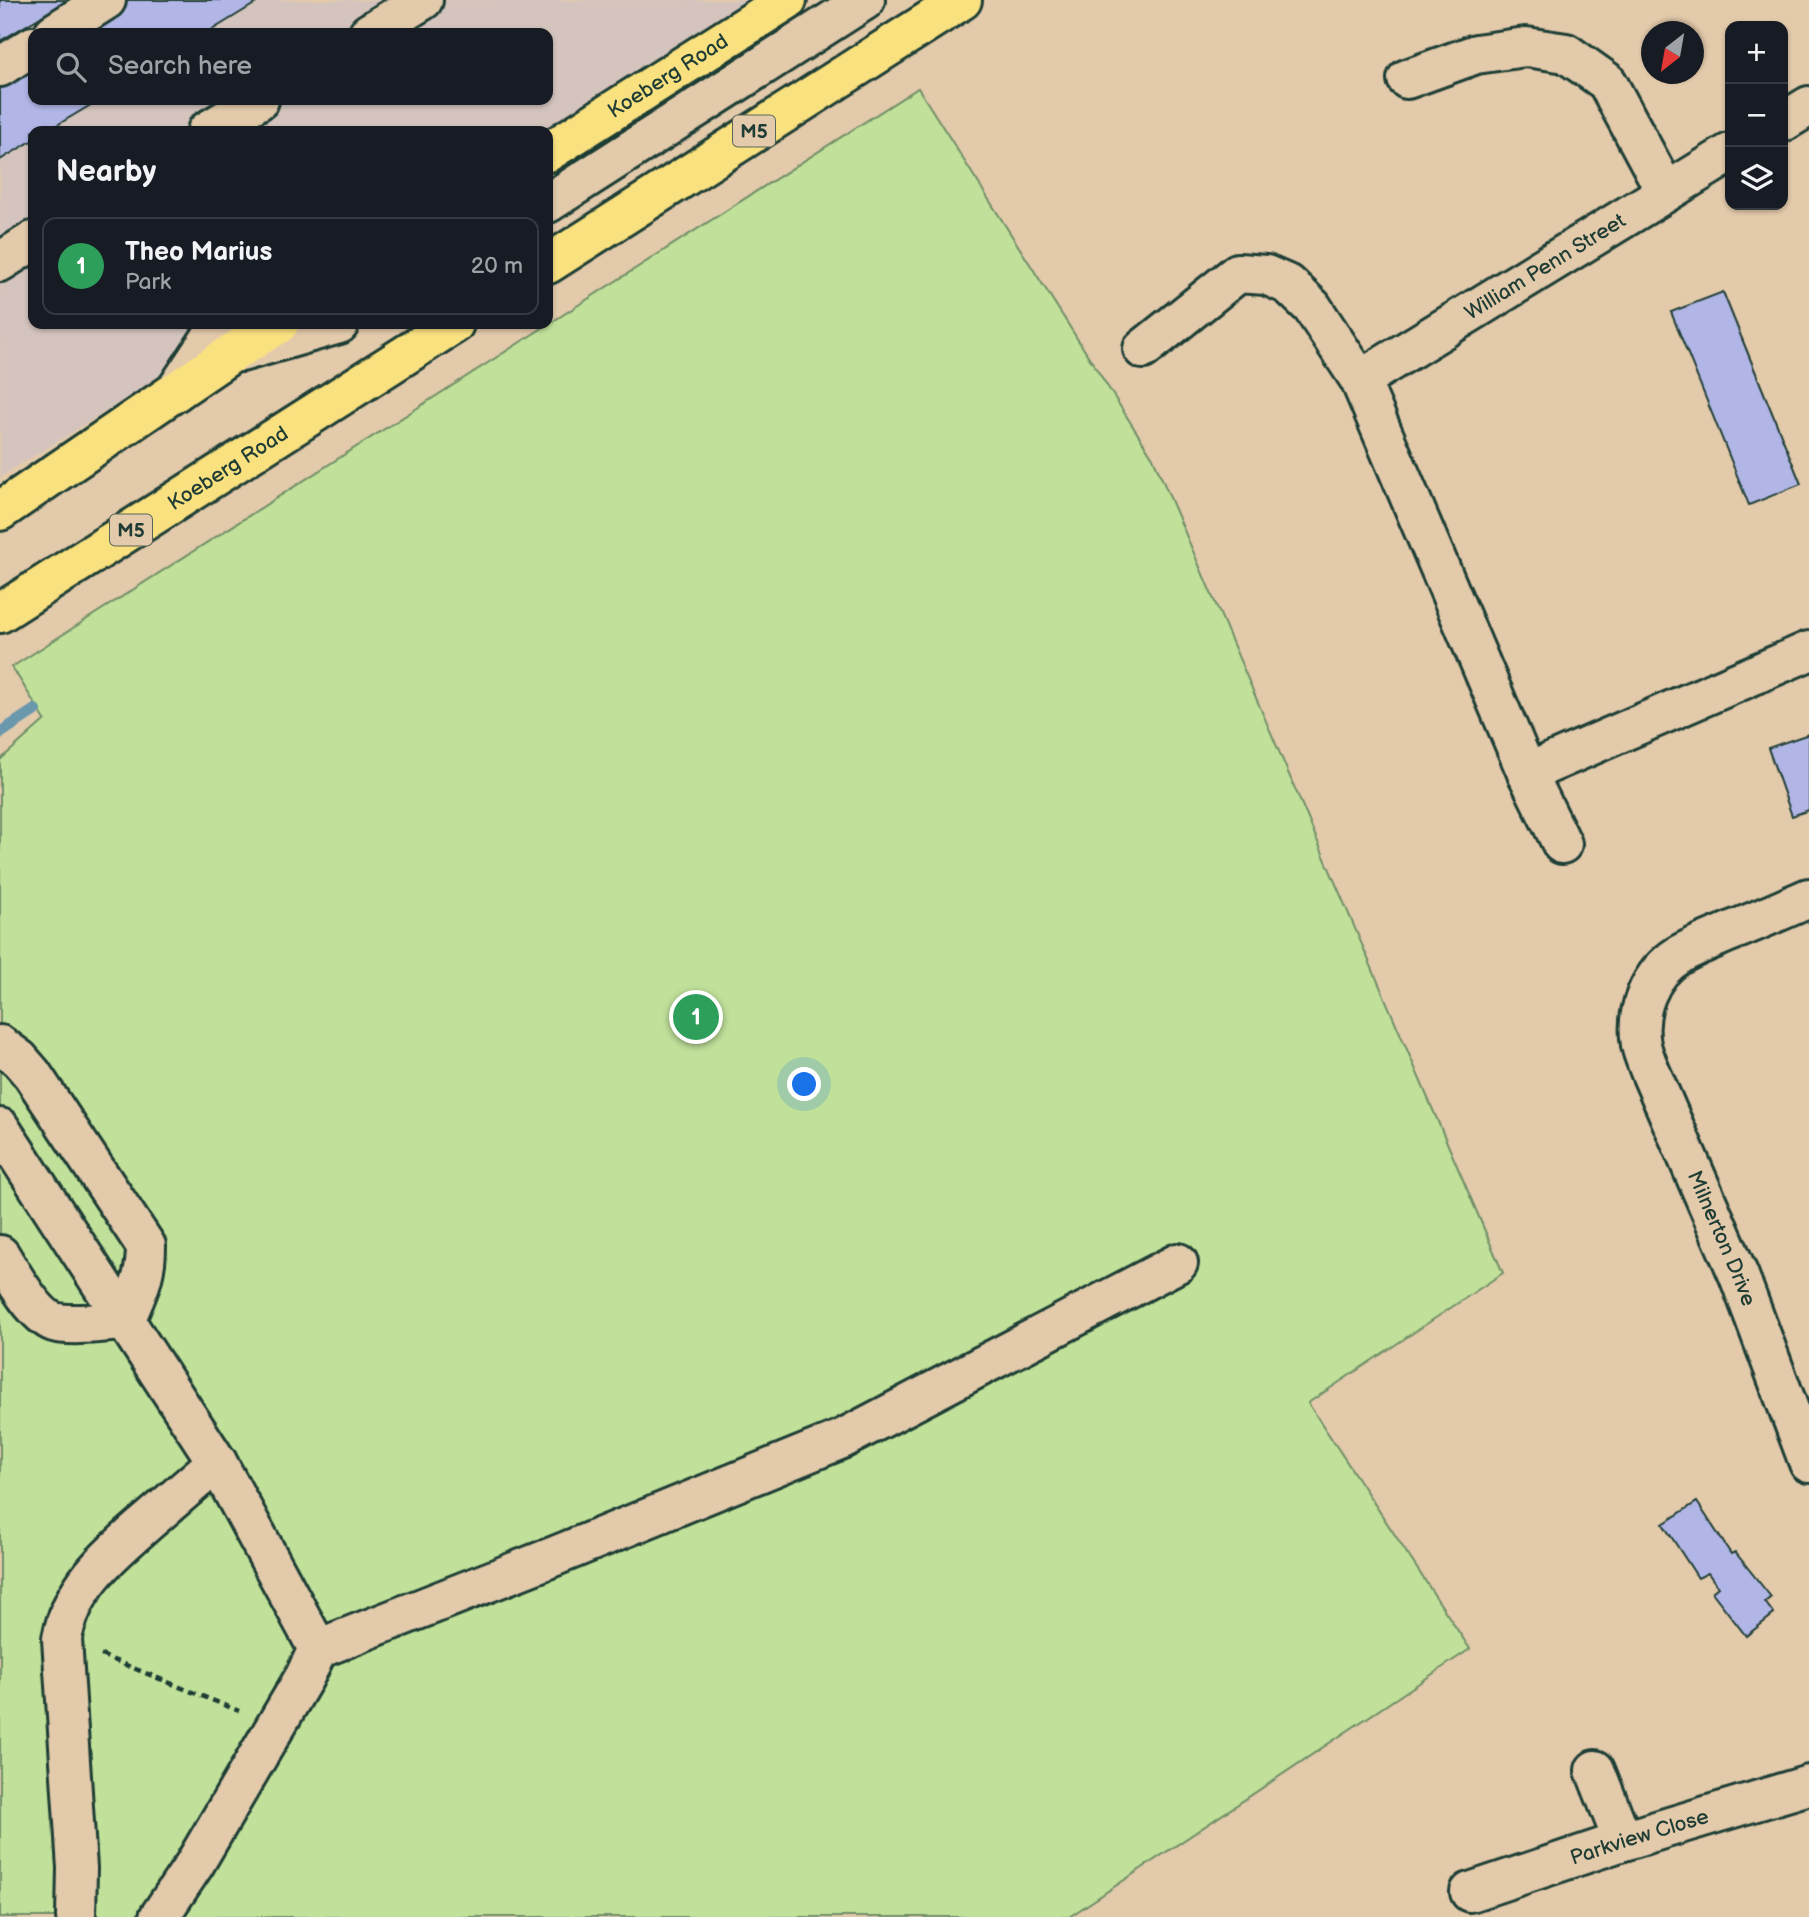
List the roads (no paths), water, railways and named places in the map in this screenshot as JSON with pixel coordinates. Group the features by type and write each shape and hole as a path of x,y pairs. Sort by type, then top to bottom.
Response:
{"main road":[{"name":"Koeberg Road","path":"553,149 787,0"},
{"name":"M5","path":"553,261 962,0"},
{"path":"0,511 175,392 224,340 262,329"},
{"name":"Koeberg Road","path":"0,613 446,329"}],"street":[{"path":"62,28 106,0"},
{"path":"377,28 423,0"},
{"path":"553,200 865,0"},
{"path":"1407,79 1476,54 1526,47 1566,53 1607,82 1666,192"},
{"path":"0,67 28,49"},
{"path":"215,126 251,105"},
{"path":"1788,119 1809,106"},
{"name":"William Penn Street","path":"1360,380 1725,156"},
{"path":"0,262 28,244"},
{"path":"1143,349 1238,273 1266,275 1289,285 1312,307 1360,380 1527,773 1562,844"},
{"path":"224,340 303,329"},
{"path":"1527,773 1809,651"},
{"name":"Milnerton Drive","path":"1809,898 1679,955 1660,971 1648,989 1639,1031 1642,1049 1739,1276 1809,1463"},
{"path":"0,1045 19,1059 32,1074 146,1246 144,1277 125,1321"},
{"path":"0,1128 217,1462 318,1649"},
{"path":"0,1255 20,1286 43,1315 52,1321 63,1324 125,1321"},
{"path":"159,1917 194,1865 305,1676 318,1649 842,1439 1178,1263"},
{"path":"76,1917 78,1868 62,1639 65,1624 72,1604 94,1572 114,1551 217,1462"},
{"path":"1595,1770 1623,1841"},
{"name":"Parkview Close","path":"1470,1892 1623,1841 1809,1785"}],"waterway":[{"path":"0,733 35,710"}],"place":[{"name":"Theo Marius","path":"696,1017"}]}
